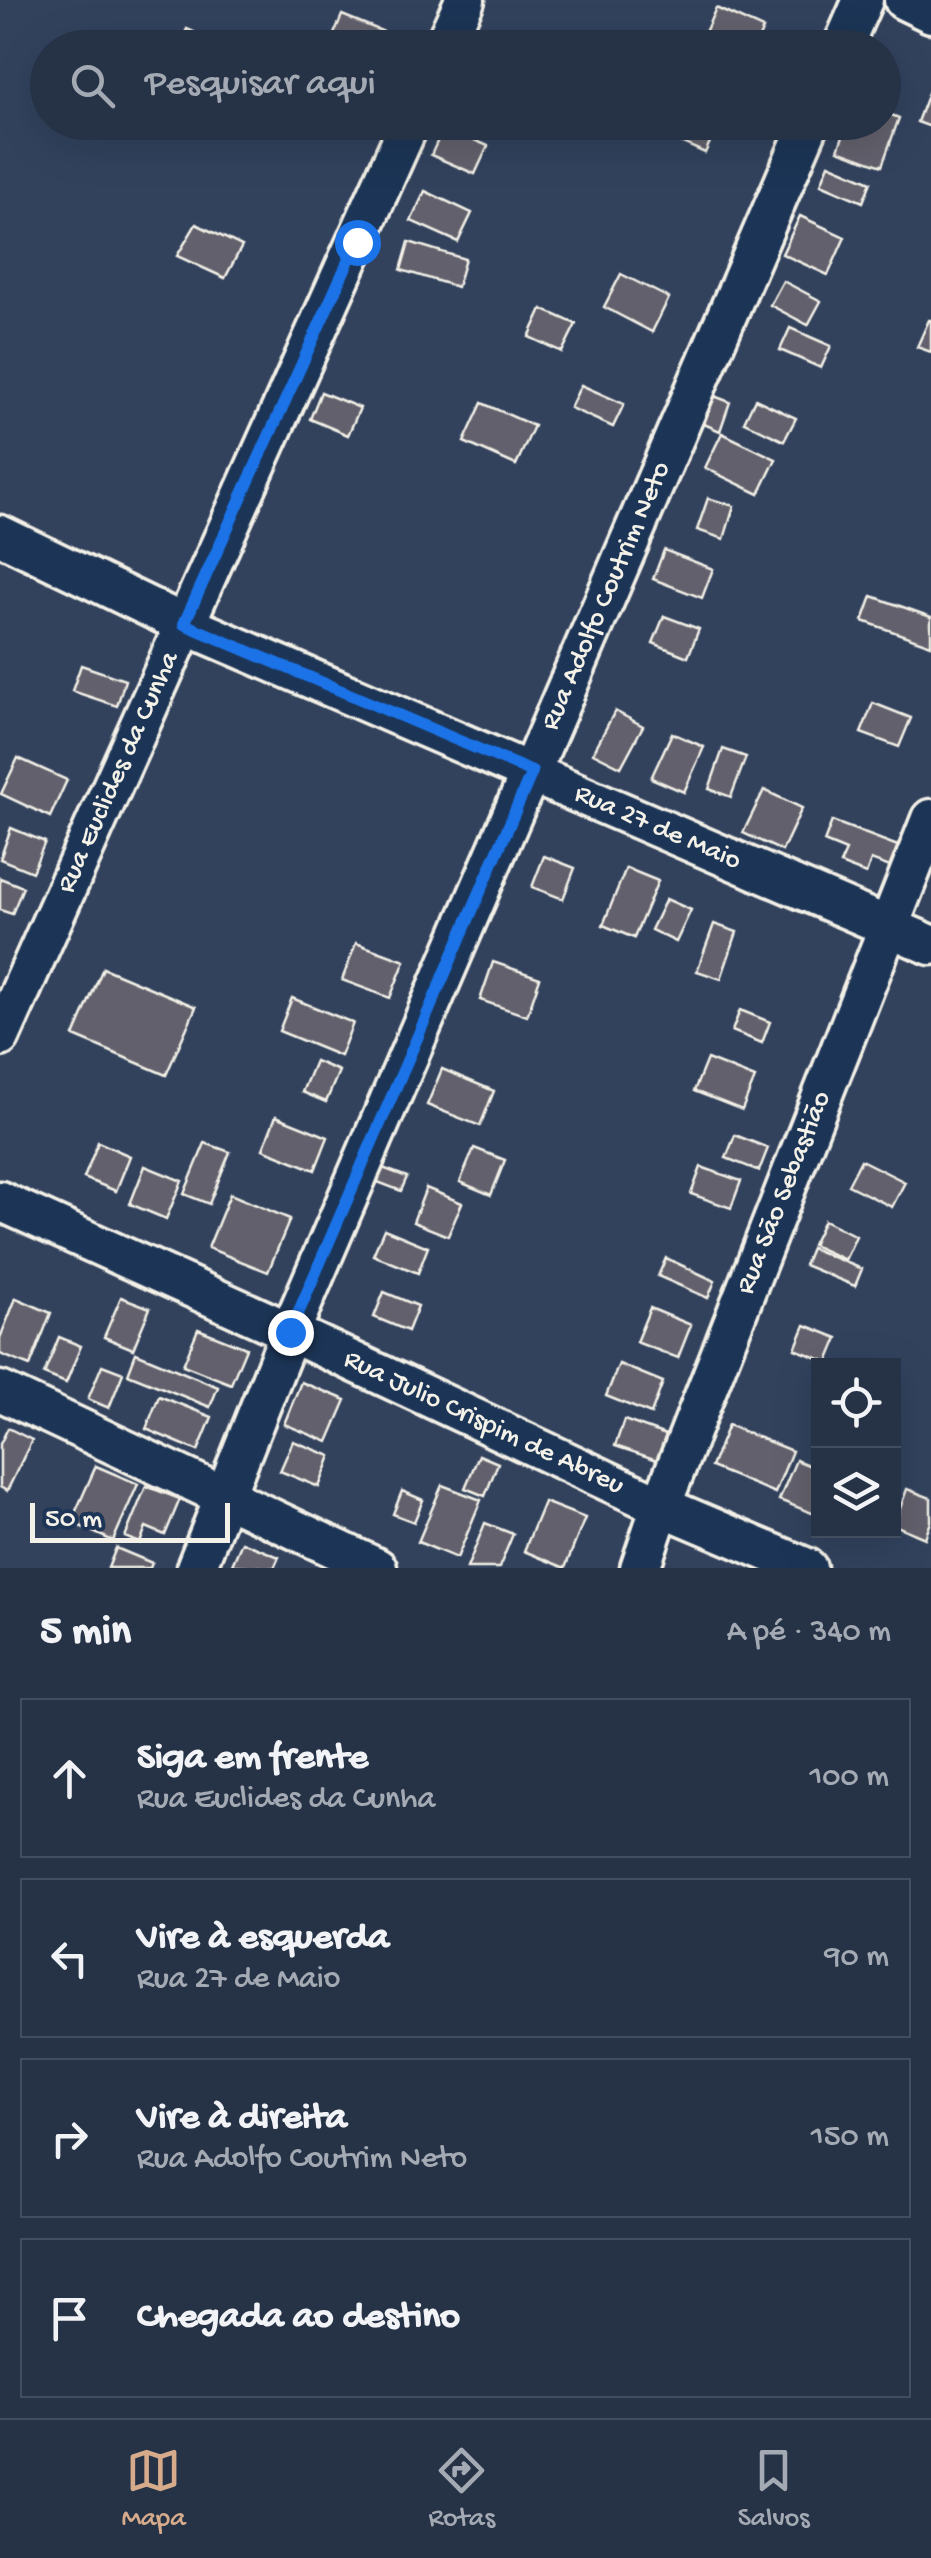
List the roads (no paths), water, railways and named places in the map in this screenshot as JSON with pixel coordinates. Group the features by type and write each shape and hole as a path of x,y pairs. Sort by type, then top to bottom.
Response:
{"street":[{"path":"452,30 464,0"},
{"path":"850,30 862,0"},
{"path":"904,0 931,12"},
{"name":"Rua Euclides da Cunha","path":"0,1037 402,140"},
{"name":"Rua Adolfo Coutrim Neto","path":"196,1568 290,1332 802,140"},
{"name":"Rua 27 de Maio","path":"0,536 184,624 931,945"},
{"name":"Rua São Sebastião","path":"640,1568 931,820"},
{"name":"Rua Julio Crispim de Abreu","path":"0,1202 290,1332 661,1506 806,1568"},
{"path":"0,1391 378,1568"}]}
